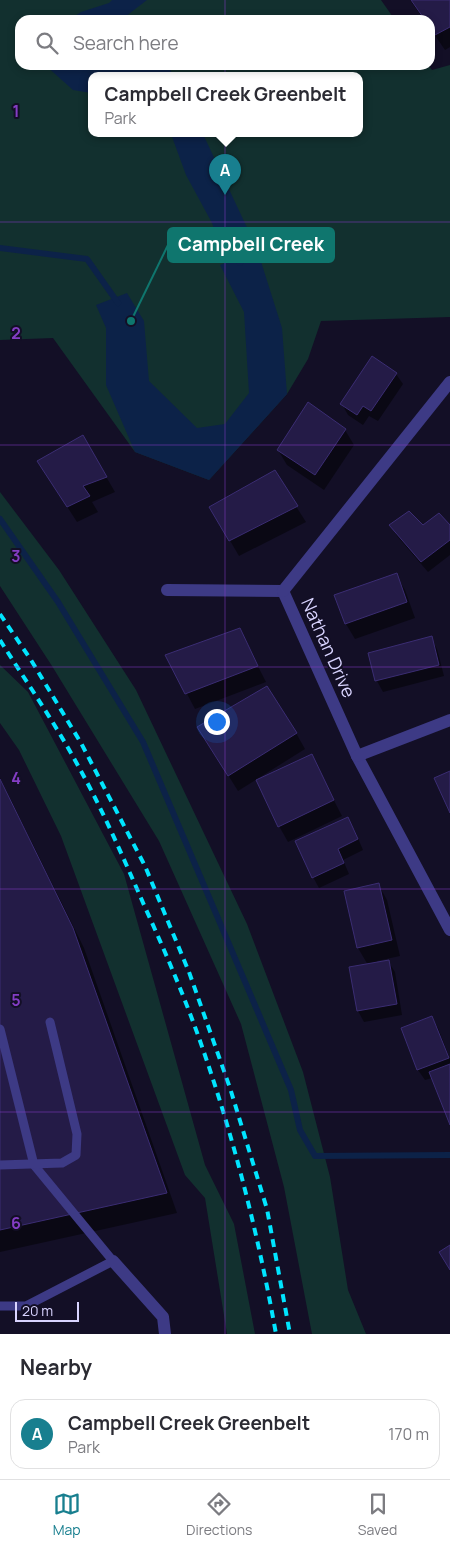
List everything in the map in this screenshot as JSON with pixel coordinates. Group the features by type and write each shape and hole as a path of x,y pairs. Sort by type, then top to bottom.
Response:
{"street":[{"name":"Nathan Drive","path":"450,382 283,591 357,756 450,930"},
{"path":"167,590 283,591"},
{"path":"357,756 450,720"},
{"path":"113,1261 163,1317 165,1334"}],"lane":[{"path":"0,1166 62,1163 76,1155 77,1134 50,1022"},
{"path":"0,1029 34,1165 113,1261 26,1306 0,1306"}],"green space":[{"path":"0,0 381,0 392,15 15,15 15,70 435,70 450,65 450,317 321,321 308,359 287,394 209,480 135,452 53,338 0,340"},
{"path":"0,492 59,570 136,690 247,924 303,1072 330,1177 348,1290 366,1334 312,1334 284,1187 241,1024 159,841 52,666 0,586"},
{"path":"0,665 28,692 124,874 205,1165 234,1224 255,1334 227,1334 205,1198 185,1175 61,836 19,750 0,723"}],"water":[{"path":"112,0 147,0 128,15 76,15 109,3"},
{"path":"51,70 170,70 171,72 88,72 88,92 73,90"},
{"path":"172,137 204,137 251,236 220,246 212,223 186,175"},
{"path":"257,249 282,328 287,394 209,480 135,452 106,385 106,328 96,305 127,293 144,321 149,381 197,428 225,424 249,393 244,312 220,265"}],"building":[{"path":"411,0 450,0 450,27 435,35 435,15 422,15"},
{"path":"372,356 397,373 371,411 363,406 357,415 340,404"},
{"path":"308,402 346,429 315,475 277,450"},
{"path":"83,435 107,477 83,486 90,496 67,507 37,461"},
{"path":"275,470 298,506 229,541 209,507"},
{"path":"409,511 423,525 439,513 450,525 450,540 421,562 389,525"},
{"path":"397,573 407,602 345,624 334,595"},
{"path":"240,628 258,666 185,694 165,655"},
{"path":"432,636 439,665 375,681 368,653"},
{"path":"267,686 297,733 228,776 197,727"},
{"path":"312,754 334,800 278,827 256,780"},
{"path":"450,771 450,813 434,778"},
{"path":"0,779 73,928 167,1193 0,1230"},
{"path":"348,817 358,839 338,849 344,863 312,878 295,841"},
{"path":"379,883 392,940 357,948 344,891"},
{"path":"389,960 397,1004 357,1011 349,967"},
{"path":"432,1016 449,1058 417,1070 401,1028"},
{"path":"450,1064 450,1125 429,1072"},
{"path":"450,1245 450,1270 439,1252"}],"waterway":[{"path":"230,235 240,263"},
{"path":"0,248 87,259 118,303"},
{"path":"0,519 58,602 143,742 291,1090 300,1130 315,1156 450,1155"}],"railway":[{"path":"0,614 31,660 81,743 145,866 189,972 230,1088 267,1209 290,1334"},
{"path":"0,640 58,731 95,797 180,988 199,1038 234,1147 253,1221 276,1334"}],"place":[{"name":"Campbell Creek Greenbelt","path":"225,195"},
{"name":"Campbell Creek","path":"131,321"}]}
